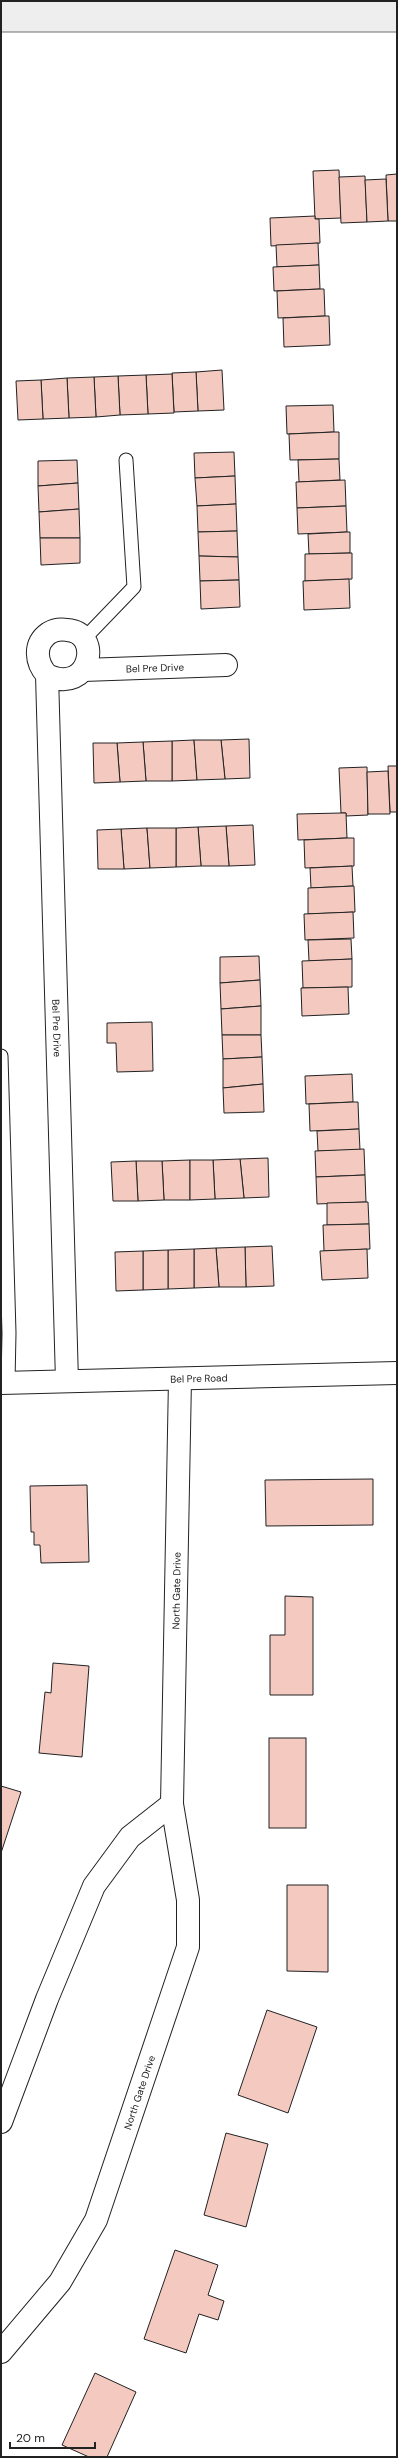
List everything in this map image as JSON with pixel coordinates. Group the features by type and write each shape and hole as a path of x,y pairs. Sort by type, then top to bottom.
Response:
{"street":[{"path":"48,675 40,668 37,658 38,648 42,639 59,629 70,630 79,634 83,640 88,651 88,661 83,670"},
{"name":"Bel Pre Drive","path":"48,675 56,680 66,680 76,677 83,670 226,664"},
{"name":"Bel Pre Drive","path":"48,675 67,1381"},
{"name":"Bel Pre Road","path":"5,1382 397,1373"},
{"name":"North Gate Drive","path":"1,2352 60,2282 96,2220 188,1947 188,1900 172,1804 180,1379"},
{"path":"1,2122 48,1999 94,1886 130,1837 172,1804"}],"lane":[{"path":"83,640 134,587 126,460"},
{"path":"1,1056 9,1333 5,1382"}],"shaded area":[{"path":"1,1 397,1 397,32 1,32"}],"building":[{"path":"339,170 341,218 315,219 313,171"},
{"path":"397,174 397,221 388,221 386,175"},
{"path":"365,176 367,222 341,223 339,177"},
{"path":"386,179 388,221 367,222 365,180"},
{"path":"315,216 315,219 319,219 320,243 271,246 270,218"},
{"path":"318,243 319,265 277,267 276,245"},
{"path":"319,265 320,289 274,291 273,267"},
{"path":"324,289 325,316 278,318 277,291"},
{"path":"329,316 330,345 284,347 283,318"},
{"path":"222,370 224,410 198,411 196,372"},
{"path":"196,372 198,411 174,412 172,373"},
{"path":"172,374 174,413 148,414 146,375"},
{"path":"146,375 148,414 120,415 118,376"},
{"path":"118,376 120,415 96,417 94,377"},
{"path":"94,377 96,417 69,418 67,378"},
{"path":"67,378 69,418 43,419 41,380"},
{"path":"41,380 43,419 18,420 16,381"},
{"path":"333,405 334,432 287,434 286,406"},
{"path":"339,432 339,459 290,460 289,434"},
{"path":"234,452 235,476 195,478 194,453"},
{"path":"339,459 340,480 299,482 298,460"},
{"path":"77,460 78,483 38,486 38,461"},
{"path":"235,476 236,504 197,506 195,478"},
{"path":"345,480 346,506 297,508 296,482"},
{"path":"78,483 79,509 39,512 38,486"},
{"path":"236,504 237,531 198,532 197,506"},
{"path":"346,506 347,532 298,534 297,508"},
{"path":"79,509 80,538 40,538 39,512"},
{"path":"237,531 238,557 199,556 198,532"},
{"path":"350,532 350,553 309,554 308,534"},
{"path":"40,538 80,538 80,563 41,565"},
{"path":"352,553 352,579 305,581 305,554"},
{"path":"199,556 238,557 239,580 200,581"},
{"path":"349,579 350,608 304,610 303,581"},
{"path":"239,580 240,607 201,609 200,581"},
{"path":"249,739 250,778 225,779 221,740"},
{"path":"194,740 197,780 172,781 172,741"},
{"path":"194,740 221,740 225,779 197,780"},
{"path":"172,741 172,781 146,781 143,742"},
{"path":"143,742 146,781 120,782 117,743"},
{"path":"93,743 117,743 120,782 94,783"},
{"path":"388,766 397,766 397,812 390,812"},
{"path":"367,767 368,815 346,816 346,813 341,813 339,768"},
{"path":"388,771 390,814 368,814 367,772"},
{"path":"346,813 347,838 298,840 297,814"},
{"path":"253,825 255,865 229,866 226,826"},
{"path":"226,826 229,866 201,866 198,827"},
{"path":"198,827 201,866 176,867 176,828"},
{"path":"147,828 150,868 124,869 121,829"},
{"path":"147,828 176,828 176,867 150,868"},
{"path":"121,829 124,869 98,869 97,830"},
{"path":"354,838 354,866 305,868 304,840"},
{"path":"352,866 353,886 311,888 310,868"},
{"path":"354,886 355,912 308,914 308,888"},
{"path":"353,912 354,938 305,940 304,914"},
{"path":"351,939 352,959 309,961 308,940"},
{"path":"259,956 260,980 220,983 220,957"},
{"path":"352,959 352,987 303,988 302,961"},
{"path":"260,980 261,1006 221,1009 220,983"},
{"path":"348,987 349,1014 302,1016 301,988"},
{"path":"261,1006 261,1035 222,1035 221,1009"},
{"path":"152,1022 153,1071 117,1072 116,1043 107,1043 107,1023"},
{"path":"222,1035 261,1035 262,1057 223,1059"},
{"path":"262,1057 263,1084 223,1088 223,1059"},
{"path":"352,1074 353,1102 306,1104 305,1076"},
{"path":"263,1084 264,1112 224,1113 223,1088"},
{"path":"358,1102 359,1129 310,1131 309,1104"},
{"path":"359,1129 360,1150 318,1151 317,1131"},
{"path":"364,1149 365,1175 316,1177 315,1151"},
{"path":"268,1158 269,1197 244,1198 240,1159"},
{"path":"240,1159 244,1198 215,1199 213,1160"},
{"path":"190,1160 190,1200 164,1200 162,1161"},
{"path":"190,1160 213,1160 215,1199 190,1200"},
{"path":"136,1161 162,1161 164,1200 138,1201"},
{"path":"136,1161 138,1201 113,1201 111,1162"},
{"path":"365,1175 366,1202 317,1204 316,1177"},
{"path":"368,1202 369,1224 327,1225 327,1203"},
{"path":"369,1224 370,1249 324,1251 323,1225"},
{"path":"272,1246 274,1286 246,1287 245,1247"},
{"path":"245,1247 246,1287 219,1287 216,1248"},
{"path":"216,1248 219,1287 194,1288 194,1249"},
{"path":"194,1249 194,1288 168,1289 168,1250"},
{"path":"367,1249 368,1278 322,1280 320,1251"},
{"path":"168,1250 168,1289 143,1290 143,1251"},
{"path":"143,1251 143,1290 116,1291 115,1252"},
{"path":"373,1479 373,1525 266,1526 265,1480"},
{"path":"87,1485 89,1562 41,1563 40,1545 34,1545 34,1532 31,1532 30,1486"},
{"path":"285,1596 313,1597 313,1695 270,1695 270,1635 285,1635"},
{"path":"53,1663 89,1666 82,1757 39,1753 45,1692 51,1693"},
{"path":"269,1738 306,1738 306,1828 269,1828"},
{"path":"1,1786 21,1792 1,1853"},
{"path":"287,1885 328,1885 328,1972 287,1971"},
{"path":"267,2010 317,2027 288,2113 238,2095"},
{"path":"226,2133 268,2144 246,2227 204,2215"},
{"path":"175,2250 218,2265 208,2295 224,2301 218,2320 199,2314 186,2353 144,2339"},
{"path":"95,2373 136,2392 107,2457 89,2457 62,2445"}]}
